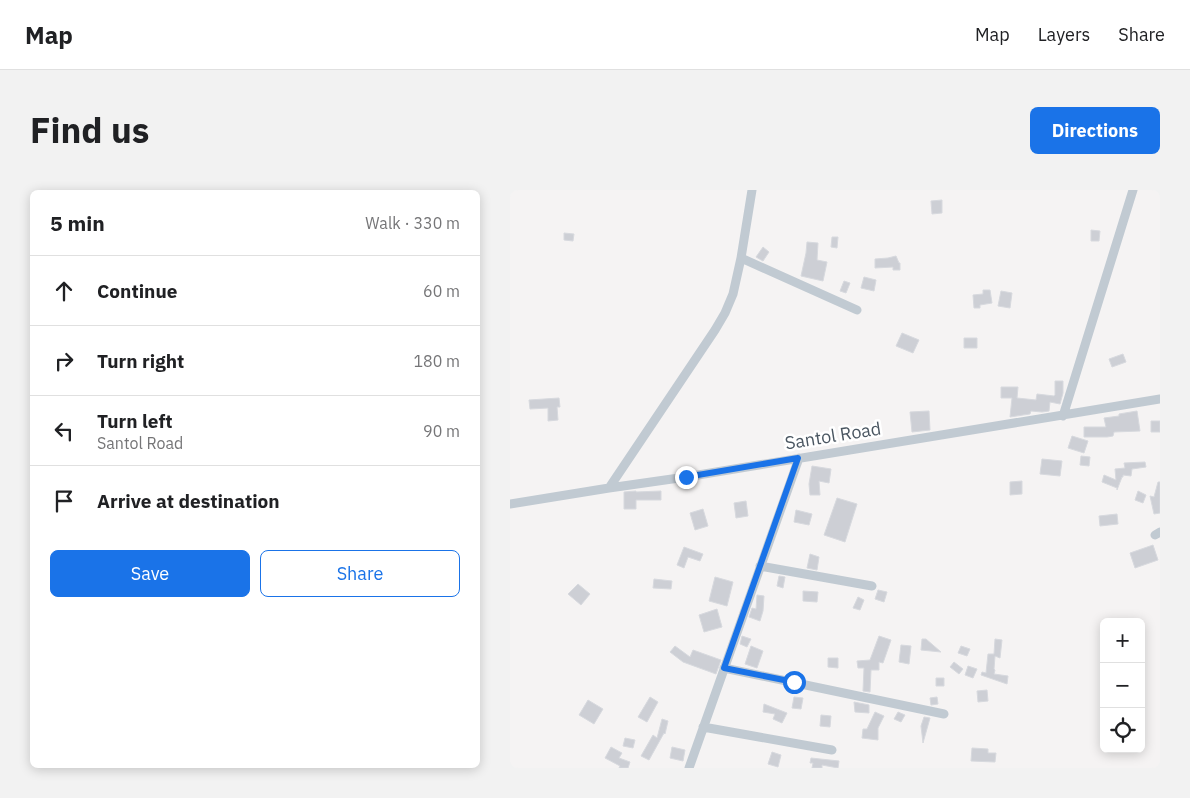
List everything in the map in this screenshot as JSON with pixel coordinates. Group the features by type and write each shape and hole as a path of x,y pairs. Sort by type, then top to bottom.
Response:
{"street":[{"path":"609,488 716,330 725,313 733,294 741,258 752,190"},
{"path":"1063,416 1133,190"},
{"path":"741,258 857,310"},
{"name":"Santol Road","path":"510,504 1160,399"},
{"path":"689,768 798,458"},
{"path":"760,566 872,586"},
{"path":"724,668 944,714"},
{"path":"703,727 832,750"}],"building":[{"path":"942,200 942,213 932,214 931,201"},
{"path":"1091,230 1100,231 1099,241 1091,241"},
{"path":"564,233 574,234 573,241 564,240"},
{"path":"832,237 838,237 837,248 831,247"},
{"path":"807,242 818,243 817,260 827,262 823,281 801,276"},
{"path":"763,247 769,252 763,261 756,257"},
{"path":"896,256 900,263 900,270 893,270 893,267 875,268 875,259"},
{"path":"864,277 876,280 874,291 861,288"},
{"path":"844,281 850,283 846,293 840,291"},
{"path":"983,290 990,290 992,303 980,305 980,308 974,308 973,295 983,294"},
{"path":"1001,291 1012,293 1010,308 998,306"},
{"path":"902,333 919,340 913,353 896,346"},
{"path":"964,338 977,338 977,348 964,348"},
{"path":"1123,354 1126,362 1112,367 1109,359"},
{"path":"1055,381 1063,381 1063,393 1060,404 1050,402 1049,411 1031,411 1030,414 1010,417 1012,398 1001,398 1001,387 1018,387 1017,398 1036,400 1037,394 1055,395"},
{"path":"559,398 560,407 557,407 558,420 548,421 548,408 530,409 529,400"},
{"path":"929,411 930,430 912,432 910,412"},
{"path":"1137,411 1140,431 1114,432 1113,436 1107,437 1084,437 1084,427 1106,427 1104,418"},
{"path":"1151,421 1160,421 1160,432 1151,432"},
{"path":"1072,436 1088,441 1084,453 1068,448"},
{"path":"1081,456 1090,457 1089,466 1080,465"},
{"path":"1042,459 1062,461 1060,476 1040,474"},
{"path":"1145,462 1146,467 1132,469 1131,476 1123,475 1117,490 1117,488 1102,482 1104,475 1116,480 1115,469 1125,468 1124,463"},
{"path":"812,466 831,469 829,483 819,481 820,495 810,495 809,484"},
{"path":"1022,481 1022,494 1010,495 1010,482"},
{"path":"1158,482 1160,482 1160,513 1154,514 1150,496 1154,497"},
{"path":"661,491 661,500 636,500 636,509 624,509 624,492"},
{"path":"1138,491 1146,495 1143,503 1135,500"},
{"path":"837,498 857,504 845,542 824,535"},
{"path":"746,501 748,516 736,518 734,503"},
{"path":"703,509 708,526 695,530 690,513"},
{"path":"796,510 812,514 809,525 794,522"},
{"path":"1117,514 1118,524 1100,526 1099,516"},
{"path":"1153,545 1158,560 1135,568 1130,553"},
{"path":"684,547 703,554 700,561 688,557 684,568 677,565"},
{"path":"810,554 819,557 817,570 807,568"},
{"path":"779,576 785,577 783,588 777,586"},
{"path":"715,577 733,582 727,606 709,601"},
{"path":"654,579 672,581 671,589 653,588"},
{"path":"578,584 590,594 581,605 568,594"},
{"path":"878,590 887,592 884,602 875,599"},
{"path":"803,591 818,592 817,602 803,601"},
{"path":"757,595 764,596 760,621 749,617 752,608 756,609"},
{"path":"858,597 864,600 860,610 853,608"},
{"path":"717,609 722,627 704,632 699,615"},
{"path":"742,636 751,639 747,647 740,644"},
{"path":"879,636 891,640 883,663 879,662 879,670 871,670 870,692 863,691 864,668 858,668 857,661 870,660"},
{"path":"922,639 926,639 941,652 921,650"},
{"path":"995,639 1002,640 1000,658 995,656 994,674 1008,676 1007,684 981,675 982,672 986,673 988,654 994,654"},
{"path":"901,645 911,646 909,664 899,662"},
{"path":"675,646 690,657 693,650 721,660 716,674 683,662 670,652"},
{"path":"751,646 763,651 757,668 745,664"},
{"path":"961,646 970,649 967,656 958,653"},
{"path":"828,658 838,658 838,668 828,667"},
{"path":"954,662 963,669 959,674 950,667"},
{"path":"968,666 977,669 973,678 965,675"},
{"path":"936,678 944,678 944,686 936,686"},
{"path":"987,690 988,701 978,702 977,691"},
{"path":"650,697 658,702 647,722 638,717"},
{"path":"794,697 803,698 801,709 792,708"},
{"path":"937,697 938,704 931,705 930,698"},
{"path":"588,700 603,709 594,724 579,715"},
{"path":"854,702 869,705 869,713 855,712"},
{"path":"764,704 787,713 782,723 773,719 775,714 763,712"},
{"path":"875,712 884,716 878,728 878,740 862,738 863,729 867,729"},
{"path":"898,712 905,715 901,722 894,719"},
{"path":"821,715 831,716 830,727 820,726"},
{"path":"924,717 930,718 923,743 921,726"},
{"path":"662,719 668,721 665,734 649,760 641,756 653,735 657,738"},
{"path":"625,738 635,740 633,748 623,746"},
{"path":"611,747 622,753 619,758 630,762 628,768 619,768 620,766 605,758"},
{"path":"672,747 685,750 683,761 670,758"},
{"path":"972,748 988,749 988,753 996,753 995,762 971,761"},
{"path":"772,752 781,755 778,767 768,764"},
{"path":"811,758 839,761 838,768 822,765 822,768 812,768"}],"route":[{"path":"686,477 798,458 724,668 794,682"}]}
